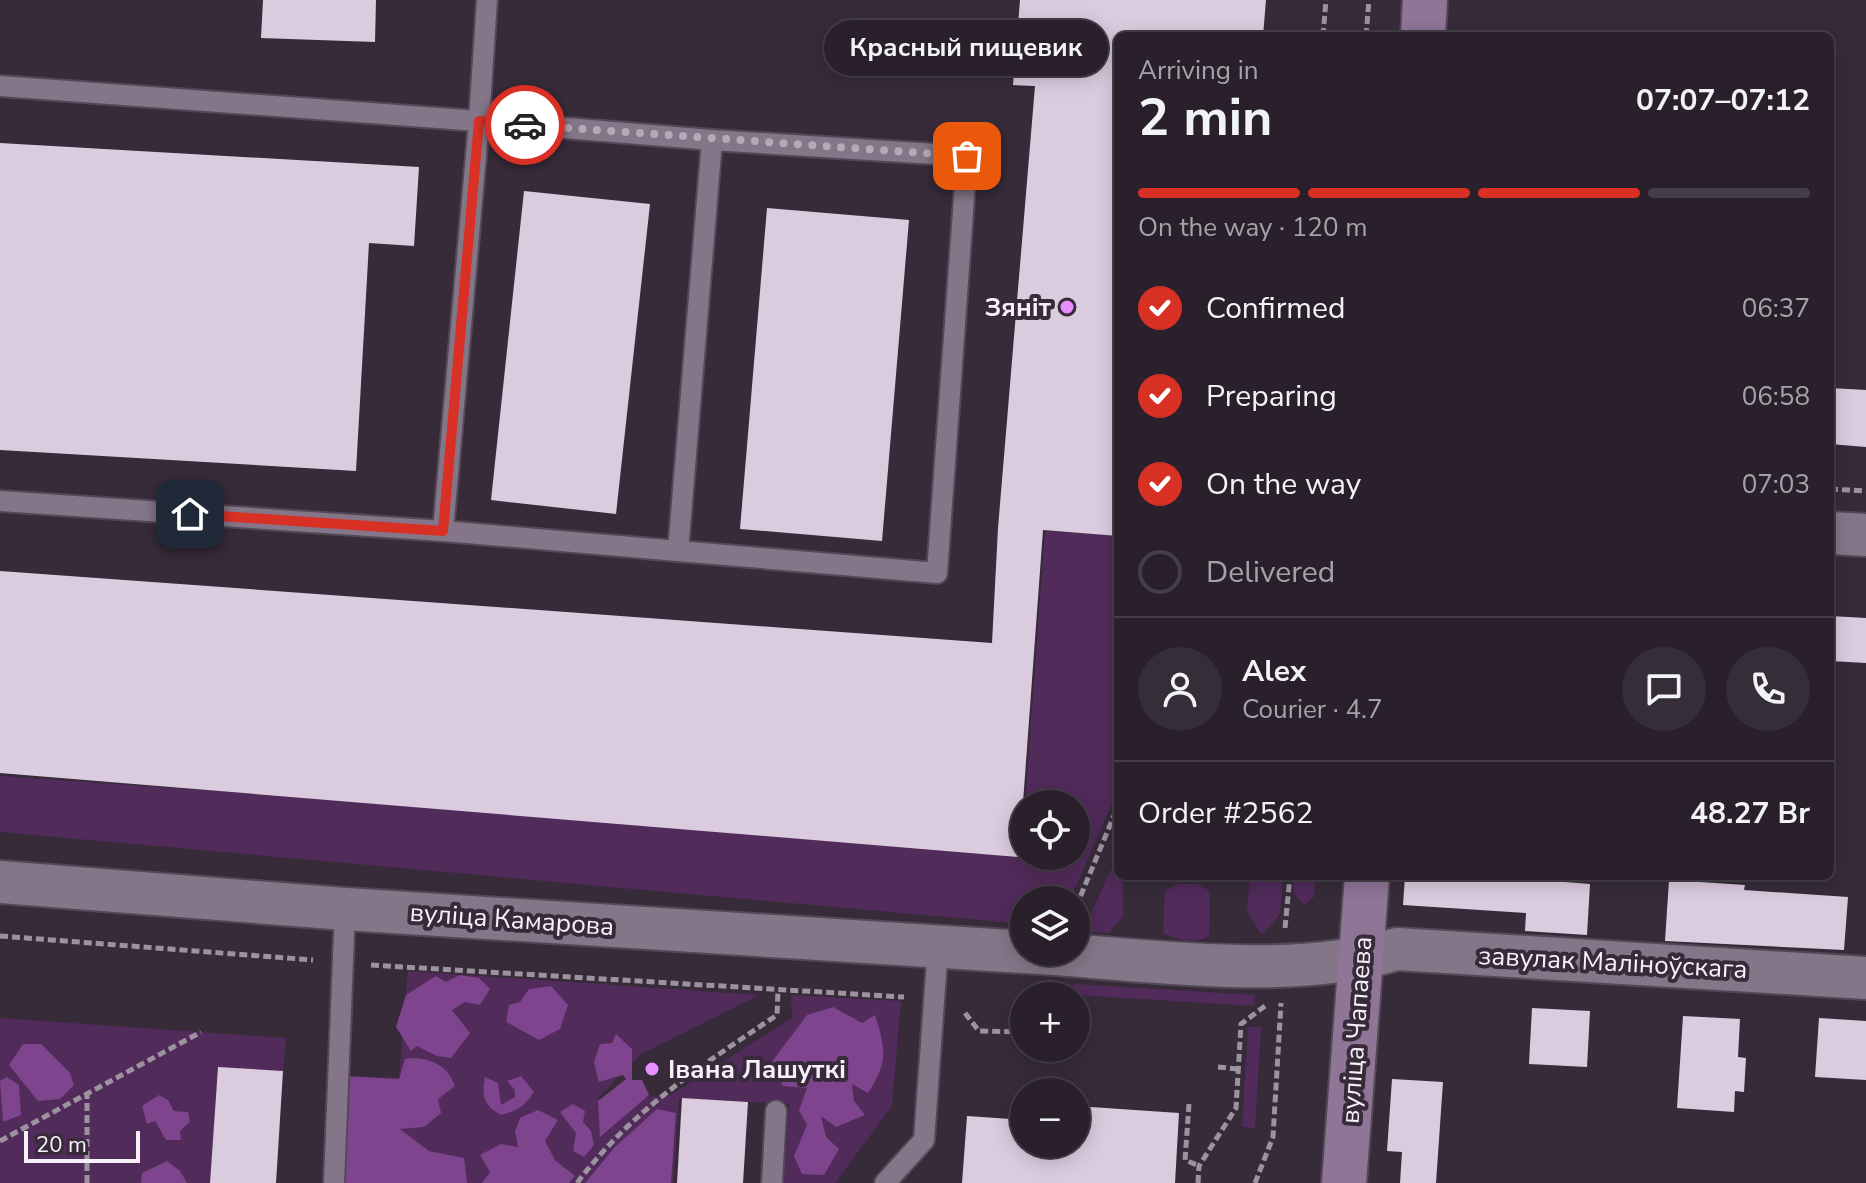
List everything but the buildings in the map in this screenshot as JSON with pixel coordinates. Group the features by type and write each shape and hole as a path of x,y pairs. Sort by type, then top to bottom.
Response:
{"main road":[{"path":"1423,32 1425,0"},
{"name":"вуліца Чапаева","path":"1344,1183 1367,880"}],"street":[{"path":"1834,533 1866,535"},
{"name":"вуліца Камарова","path":"0,882 345,909 1010,951"},
{"name":"завулак Маліноўскага","path":"1361,960 1397,949 1866,978"},
{"name":"вуліца Камарова","path":"1090,956 1283,967 1361,960"}],"lane":[{"path":"443,531 487,0"},
{"path":"0,86 712,140 967,156 937,573 443,531 0,501"},
{"path":"678,551 712,140"},
{"path":"334,1183 345,909"},
{"path":"885,1183 924,1140 938,946"},
{"path":"772,1183 776,1111"}],"path":[{"path":"1323,32 1326,0"},
{"path":"1366,32 1369,0"},
{"path":"1834,489 1866,491"},
{"path":"1085,886 1114,816"},
{"path":"1285,931 1290,880"},
{"path":"0,936 326,961"},
{"path":"358,964 909,997"},
{"path":"577,1183 597,1156 658,1096 777,1015 778,991"},
{"path":"1198,1183 1199,1166 1236,1108 1241,1024 1282,994 1273,1137 1255,1183"},
{"path":"965,1008 965,1016 979,1031 1010,1032"},
{"path":"0,1141 201,1032"},
{"path":"1218,1067 1238,1069"},
{"path":"87,1094 87,1183"},
{"path":"1189,1104 1185,1160 1199,1166"}],"shaded area":[{"path":"1045,531 1114,536 1114,799 1090,854 1090,790 1026,790"},
{"path":"0,776 1010,846 1010,870 1083,870 1076,886 1010,886 1010,923 0,832"},
{"path":"1114,864 1114,880 1123,880 1123,916 1109,933 1090,932 1090,915"},
{"path":"1250,880 1283,880 1280,914 1262,935 1247,912"},
{"path":"1295,880 1315,880 1314,897 1304,905 1293,893"},
{"path":"1179,884 1197,884 1210,891 1209,936 1186,940 1163,933 1165,890"},
{"path":"408,971 759,995 641,1054 597,1099 669,1096 792,1018 791,995 901,1001 892,1106 835,1183 784,1183 789,1104 679,1098 673,1183 339,1183 343,1076 399,1078"},
{"path":"460,975 479,978 490,989 480,1005 465,1002 452,1010 470,1033 451,1058 437,1056 417,1046 411,1051 396,1027 406,995 436,976 446,982"},
{"path":"1090,985 1255,995 1254,1006 1090,996"},
{"path":"551,986 568,1005 560,1029 539,1040 506,1022 509,1005 520,1002 529,989"},
{"path":"833,1007 862,1023 875,1015 883,1047 882,1064 868,1093 852,1084 854,1101 865,1115 836,1127 821,1116 826,1137 839,1149 824,1175 802,1174 794,1156 807,1125 799,1110 807,1088 783,1086 771,1063 807,1015"},
{"path":"0,1018 286,1038 283,1071 218,1068 210,1183 0,1183"},
{"path":"1248,1027 1261,1027 1255,1128 1242,1127"},
{"path":"616,1034 632,1049 632,1080 642,1080 649,1095 600,1137 598,1101 626,1079 623,1075 599,1082 594,1062 600,1044 612,1043"},
{"path":"23,1044 41,1044 70,1073 74,1085 60,1099 38,1101 9,1065"},
{"path":"405,1059 439,1065 455,1086 438,1099 441,1113 424,1127 400,1129 429,1151 464,1158 467,1183 339,1183 343,1076 399,1079"},
{"path":"521,1076 534,1092 527,1101 512,1112 501,1115 491,1108 483,1090 485,1077 498,1083 501,1105 515,1097 515,1090 507,1081"},
{"path":"7,1077 19,1085 21,1115 3,1122 0,1081"},
{"path":"159,1095 168,1100 174,1111 188,1112 190,1122 180,1131 181,1140 166,1140 155,1121 147,1124 142,1106"},
{"path":"573,1104 585,1111 583,1122 591,1131 594,1145 584,1157 573,1151 576,1133 560,1112"},
{"path":"657,1109 676,1113 671,1183 585,1183 615,1147"},
{"path":"538,1110 558,1120 545,1141 555,1160 575,1176 569,1183 482,1183 490,1172 480,1155 501,1144 518,1147 515,1131 520,1118"},
{"path":"167,1161 180,1171 187,1183 141,1183 142,1173"}],"way so far":[{"path":"525,125 967,156"}],"place":[{"name":"Красный пищевик","path":"967,156"},
{"name":"Зяніт","path":"1067,307"},
{"name":"Івана Лашуткі","path":"652,1069"}],"route":[{"path":"190,514 443,531 479,121 525,125"}]}
